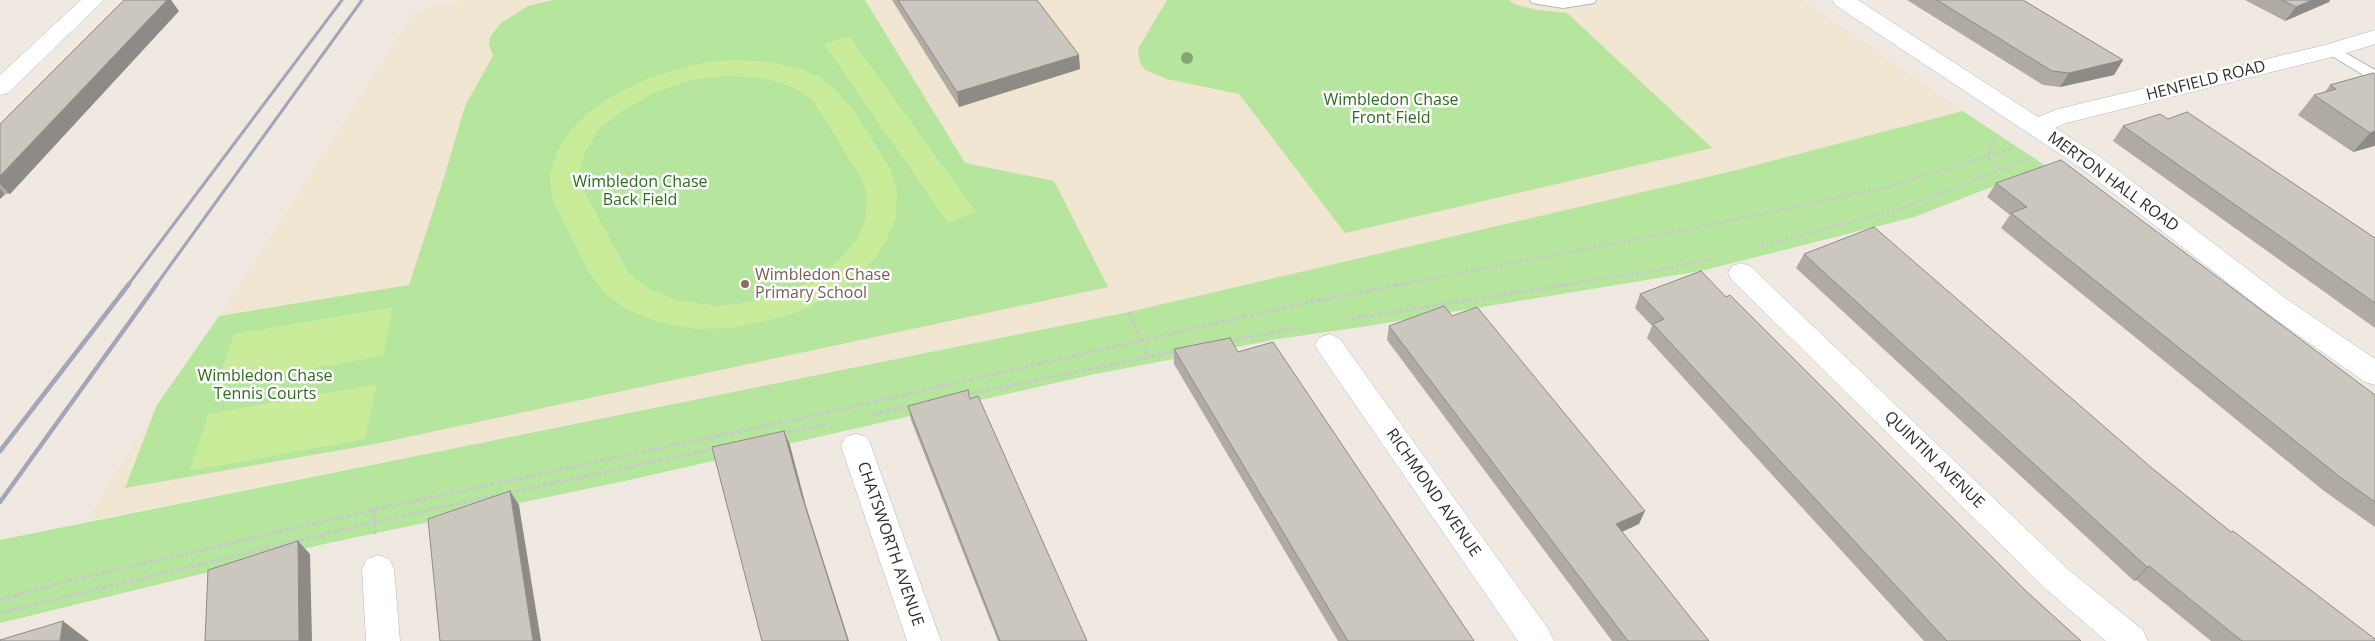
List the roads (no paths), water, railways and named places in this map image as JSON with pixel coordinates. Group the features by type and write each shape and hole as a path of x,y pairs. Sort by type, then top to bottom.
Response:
{"street":[{"path":"0,88 94,0"},
{"name":"MERTON HALL ROAD","path":"1843,0 2066,146 2278,306 2375,374"},
{"name":"HENFIELD ROAD","path":"2037,127 2058,117 2332,50 2375,37"},
{"name":"QUINTIN AVENUE","path":"1746,261 2059,581 2131,641"},
{"name":"RICHMOND AVENUE","path":"1318,336 1537,641"},
{"name":"CHATSWORTH AVENUE","path":"856,446 924,641"},
{"path":"378,569 383,641"}],"lane":[{"path":"1537,0 1563,4 1589,0"},
{"path":"2332,50 2375,76"}],"railway":[{"path":"128,285 342,0"},
{"path":"156,285 362,0"},
{"path":"0,451 129,284"},
{"path":"0,502 157,284"}],"place":[{"name":"Wimbledon Chase Primary School","path":"745,284"}],"park label":[{"name":"Wimbledon Chase Front Field","path":"1391,109"},
{"name":"Wimbledon Chase Back Field","path":"640,191"},
{"name":"Wimbledon Chase Tennis Courts","path":"265,385"}]}
